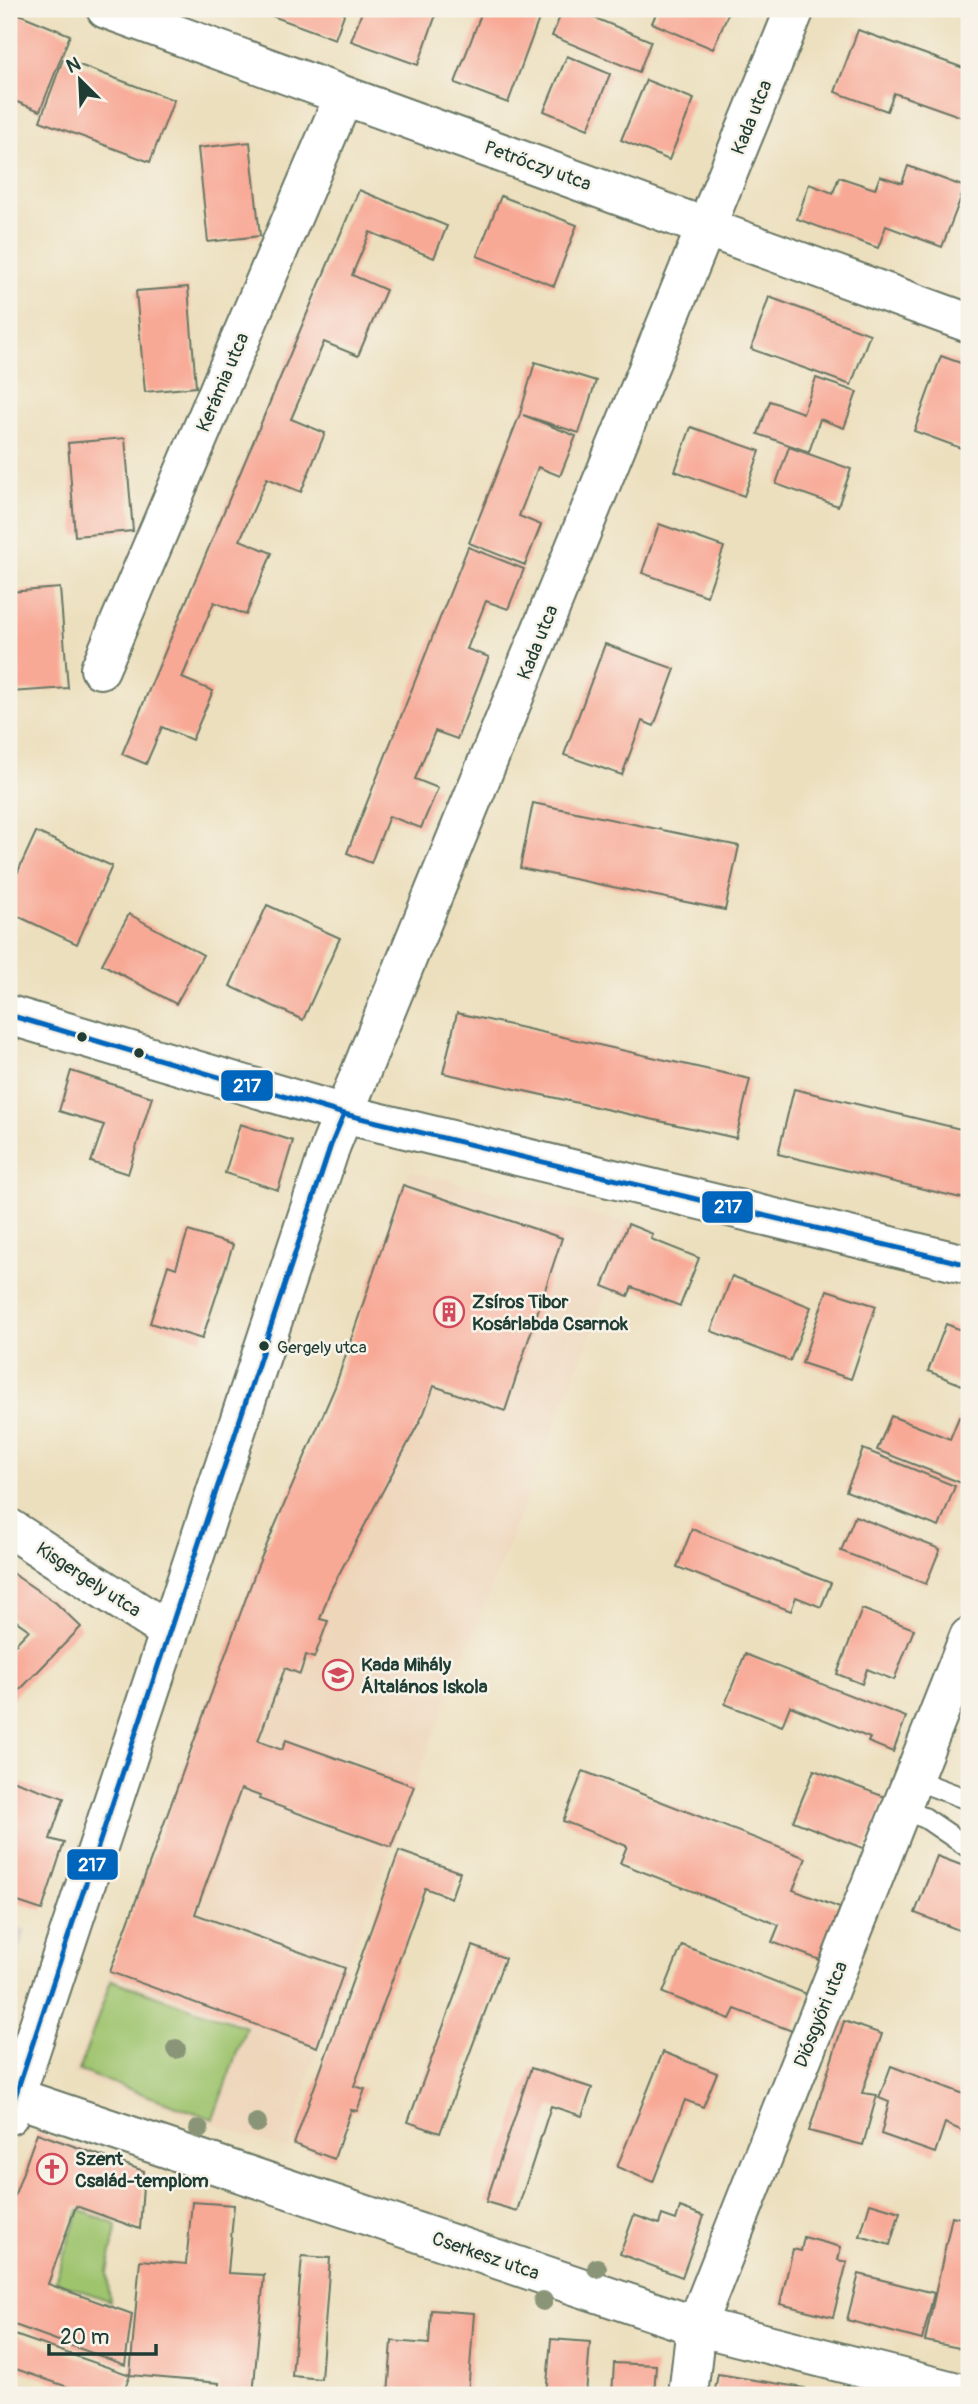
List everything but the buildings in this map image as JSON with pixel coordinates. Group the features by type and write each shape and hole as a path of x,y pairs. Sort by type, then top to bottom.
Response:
{"street":[{"name":"Petrőczy utca","path":"106,9 969,323"},
{"name":"Kada utca","path":"11,2102 331,1145 795,9"},
{"name":"Kerámia utca","path":"100,668 344,96"},
{"path":"9,1015 344,1114 969,1265"},
{"name":"Kisgergely utca","path":"9,1528 169,1631"},
{"name":"Diósgyőri utca","path":"688,2395 696,2326 969,1637"},
{"name":"Cserkesz utca","path":"11,2102 696,2326 969,2395"}],"lane":[{"path":"907,1794 969,1800"},
{"path":"907,1794 925,1818 969,1848"}],"shaded area":[{"name":"Kada Mihály Általános Iskola","path":"410,1171 634,1224 414,1786 317,2047 288,2150 73,2075 258,1565 335,1387"},
{"path":"9,1924 26,1930 9,1989"}],"green space":[{"path":"111,1980 246,2027 213,2119 79,2071"},
{"path":"79,2210 117,2225 107,2272 110,2301 55,2281"}],"transit line":[{"name":"217","path":"9,1015 344,1114 969,1265"},
{"name":"217","path":"9,2115 331,1145 344,1114"}],"place":[{"name":"Zsíros Tibor Kosárlabda Csarnok","path":"449,1312"},
{"name":"Gergely utca","path":"264,1346"},
{"name":"Kada Mihály Általános Iskola","path":"338,1675"},
{"name":"Szent Család-templom","path":"52,2169"}]}
